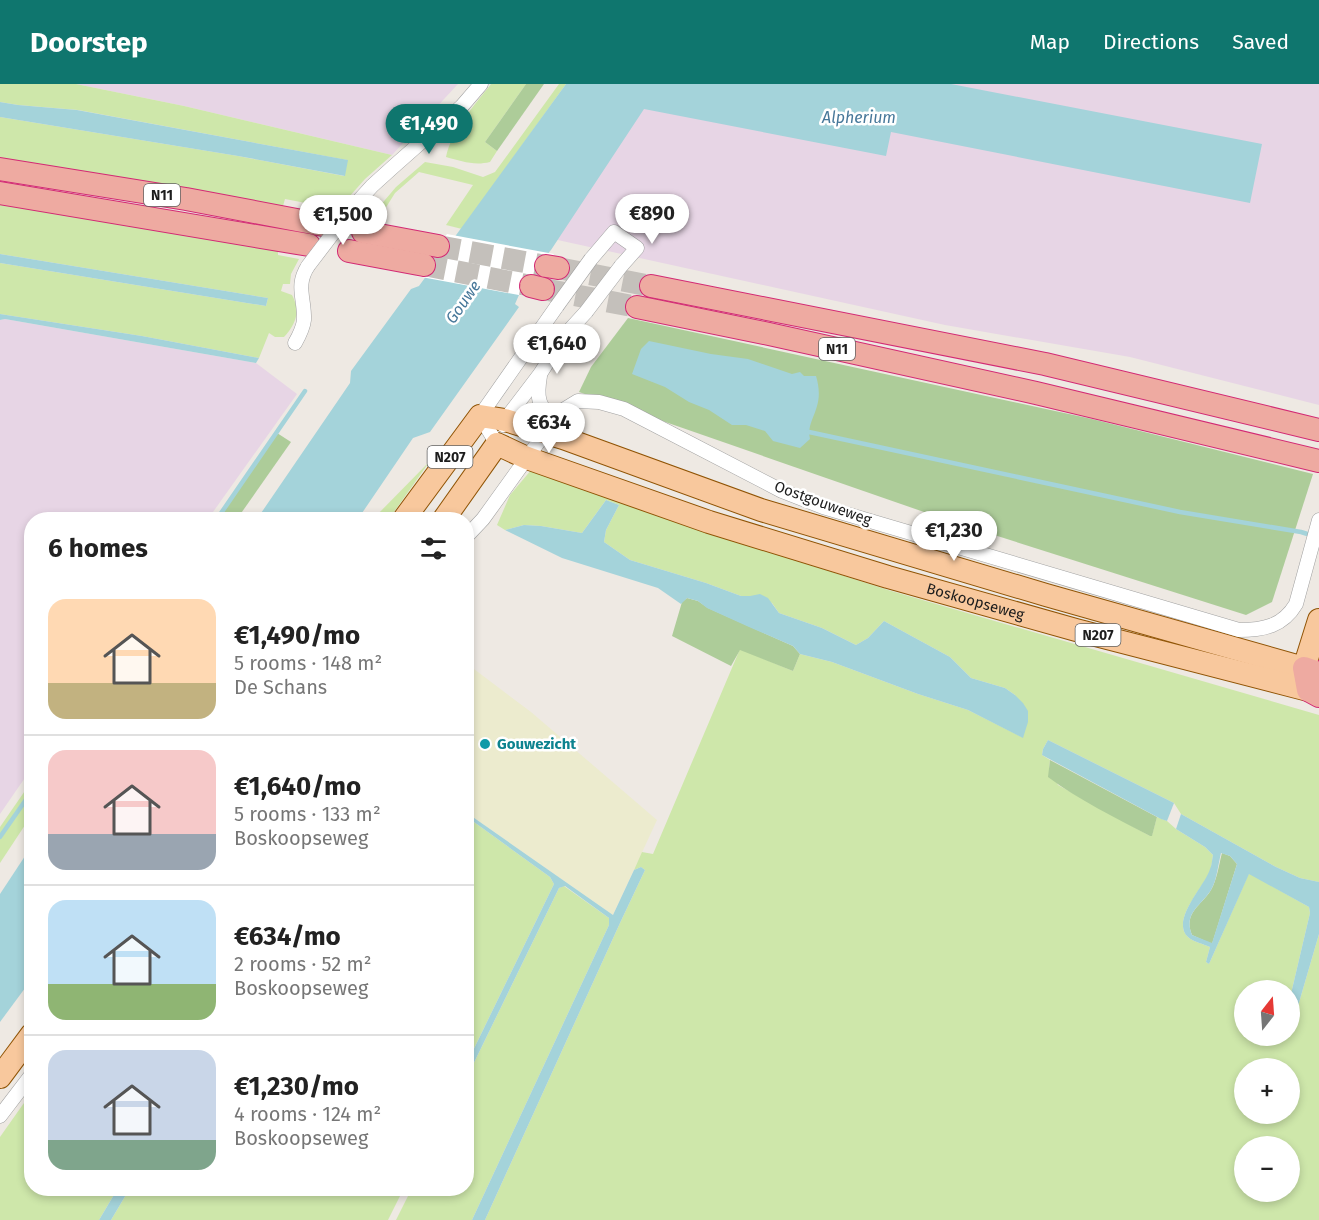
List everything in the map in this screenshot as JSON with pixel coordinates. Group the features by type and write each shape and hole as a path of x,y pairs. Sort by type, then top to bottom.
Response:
{"highway":[{"name":"N11","path":"0,169 186,199 323,225"},
{"name":"N11","path":"0,193 308,256"},
{"path":"363,232 438,246"},
{"path":"349,251 424,265"},
{"name":"N11","path":"651,286 1056,367 1319,430"},
{"name":"N11","path":"637,307 1036,393 1319,461"}],"main road":[{"name":"Boskoopseweg","path":"480,416 553,431 761,510 1068,602 1272,658 1314,681"},
{"name":"N207","path":"409,512 480,416"},
{"name":"Boskoopseweg","path":"497,444 527,458 709,522 888,577 1076,630 1314,681"},
{"name":"N207","path":"449,512 497,444"},
{"name":"N207","path":"480,470 511,458 527,458"},
{"path":"1314,681 1319,620"},
{"path":"0,1077 24,1045"}],"street":[{"path":"295,343 302,331 304,320 300,286 308,256 363,195 462,106 481,84"},
{"path":"614,232 637,248 566,335 505,420 497,444 480,416 544,294 591,259 614,232"},
{"path":"540,374 538,400 553,431"},
{"name":"Oostgouweweg","path":"474,529 527,458 553,431 560,412 578,401 599,402 624,409 782,491 824,507 1239,630 1258,630 1274,625 1290,614 1296,604 1319,520"},
{"path":"0,1116 24,1084"}],"shaded area":[{"path":"76,84 458,84 392,155 184,106"},
{"name":"Alpherium","path":"653,84 1319,84 1319,405 1130,357 945,325 544,237"},
{"path":"5,319 256,363 297,394 213,512 24,512 24,779 0,814 0,320"}],"green space":[{"path":"0,84 76,84 184,106 392,155 349,197 344,196 337,209 285,199 283,206 0,160 0,117 344,176 347,160 78,110 0,102"},
{"path":"491,84 526,84 485,142 497,151 490,162 484,163 446,157 458,127"},
{"path":"526,84 544,84 497,151 485,142"},
{"path":"559,84 566,84 462,229 446,225 473,185 419,172 395,193 385,209 379,207 396,187 425,162 453,167 483,177 495,172"},
{"path":"0,202 278,248 278,255 299,259 291,274 290,284 283,284 281,291 292,295 295,301 297,312 292,327 284,337 275,337 269,333 259,358 142,336 0,314 0,263 266,306 268,298 0,254"},
{"path":"628,318 1092,419 1313,474 1272,602 1246,615 947,520 579,392 591,367"},
{"path":"277,433 291,442 242,512 222,512"},
{"path":"430,461 394,512 380,512"},
{"path":"532,469 711,533 888,590 1319,715 1319,882 1300,878 1276,867 1181,814 1174,803 1048,740 1042,755 1050,760 1049,768 1058,785 1150,836 1157,817 1167,821 1213,855 1208,876 1190,903 1183,922 1188,937 1210,947 1206,962 1209,964 1249,873 1309,907 1310,913 1294,980 1234,980 1234,1046 1300,1046 1300,999 1319,934 1319,1220 485,1220 645,870 641,867 634,870 642,852 653,854 740,649 793,671 800,654 832,662 968,710 1022,737 1015,695 1005,688 971,678 950,657 884,621 868,638 856,645 822,628 779,613 772,603 750,596 741,596 630,560 604,542 606,530 619,505 606,500 582,533 524,525 505,530 497,525 510,495"},
{"path":"687,598 698,601 708,608 793,646 800,654 793,671 740,650 731,666 672,636 682,602"},
{"name":"Gouwezicht","path":"474,669 531,712 657,820 613,915 474,818"},
{"path":"1050,760 1157,817 1152,836 1098,808 1048,777"},
{"path":"24,792 24,827 0,863 0,827"},
{"path":"474,822 550,877 554,884 474,1049"},
{"path":"1222,853 1230,856 1237,864 1212,944 1192,935 1190,921 1194,910 1213,886"},
{"path":"564,886 609,918 609,925 472,1220 396,1220 408,1196 474,1196 474,1063 559,888"},
{"path":"24,1103 24,1196 113,1196 99,1220 0,1220 0,1137"},
{"path":"125,1196 400,1196 388,1220 111,1220"}],"water":[{"name":"Gouwe","path":"566,84 951,84 1262,144 1250,203 891,132 886,156 644,109 551,250 526,279 515,304 519,307 430,432 413,438 363,512 262,512 350,383 351,371 411,289 419,286"},
{"path":"0,102 77,110 348,160 345,176 0,117"},
{"path":"0,254 268,298 266,306 0,263"},
{"path":"0,314 142,336 259,358 256,363 5,319 0,320"},
{"path":"649,341 748,359 792,374 800,372 804,376 816,376 819,398 810,426 810,439 800,448 773,441 765,431 746,425 732,425 665,387 632,374 641,349"},
{"path":"606,500 619,505 606,530 604,542 630,560 741,596 760,594 768,598 779,613 822,628 856,645 868,638 884,621 950,657 971,678 1005,688 1015,695 1028,711 1028,722 1023,738 968,710 832,662 800,654 793,646 707,608 698,601 687,598 681,604 658,588 562,558 505,530 524,525 582,533"},
{"path":"1048,740 1174,803 1167,821 1042,755"},
{"path":"1181,814 1276,867 1300,878 1319,882 1319,934 1300,999 1300,980 1294,980 1310,913 1309,907 1249,874 1209,964 1206,962 1210,947 1188,937 1183,922 1186,912 1211,866 1213,855 1205,847 1176,829","holes":["1221,853 1230,856 1237,864 1212,943 1192,935 1191,915 1213,886"]},
{"path":"474,818 613,915 634,870 641,867 645,870 485,1220 472,1220 609,925 609,918 565,886 559,888 474,1063 474,1049 554,884 550,877 474,822"},
{"path":"24,858 24,989 0,1022 0,894"},
{"path":"113,1196 125,1196 111,1220 99,1220"}],"pier":[{"path":"447,234 554,254 524,296 416,276"}],"waterway":[{"path":"222,512 305,391"},
{"path":"809,432 1180,512 1314,536"},
{"path":"0,837 24,802"}],"tunnel":[{"path":"323,225 363,232"},
{"path":"438,246 546,266"},
{"path":"424,265 531,286"},
{"path":"558,268 651,286"},
{"path":"543,289 637,307"}],"place":[{"name":"Gouwezicht","path":"485,744"}]}
